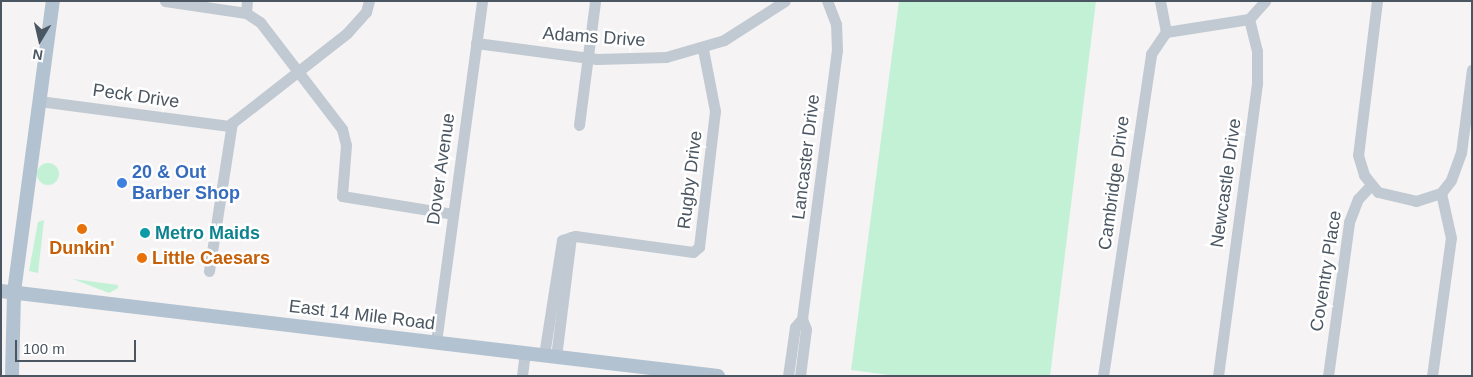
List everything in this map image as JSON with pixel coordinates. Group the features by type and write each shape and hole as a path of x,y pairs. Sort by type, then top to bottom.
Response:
{"main road":[{"path":"12,376 8,292 53,1"},
{"name":"East 14 Mile Road","path":"8,292 718,376"}],"street":[{"path":"165,1 246,7 260,22 344,134 342,196 453,214"},
{"path":"209,271 229,126 358,24 369,1"},
{"name":"Dover Avenue","path":"436,342 482,1"},
{"path":"579,125 595,1"},
{"name":"Adams Drive","path":"476,43 588,57 643,60 703,49 744,30 785,1"},
{"name":"Lancaster Drive","path":"800,376 806,329 802,319 837,51 836,24 827,1"},
{"path":"1160,1 1166,32 1249,19 1265,1"},
{"path":"1377,1 1359,147 1361,169 1370,186 1386,196 1408,201 1441,193"},
{"name":"Newcastle Drive","path":"1218,376 1257,83 1257,51 1249,19"},
{"name":"Cambridge Drive","path":"1103,376 1150,54 1166,32"},
{"name":"Rugby Drive","path":"550,356 571,237 689,252 699,247 715,111 703,49"},
{"path":"1432,376 1450,238 1441,193 1458,164 1472,70"},
{"name":"Peck Drive","path":"39,101 229,126"},
{"name":"Coventry Place","path":"1328,376 1349,222 1355,204 1370,186"},
{"name":"Lancaster Drive","path":"788,376 795,327 802,319"},
{"path":"522,376 525,353"}],"green space":[{"path":"899,1 1096,1 1050,376 897,376 851,370"},
{"path":"48,163 56,166 59,174 56,182 48,185 40,182 37,174 40,166"},
{"path":"44,220 38,273 29,271 38,222"},
{"path":"73,279 118,285 118,288 109,293"}],"place":[{"name":"20 & Out Barber Shop","path":"122,183"},
{"name":"Dunkin'","path":"82,229"},
{"name":"Metro Maids","path":"145,233"},
{"name":"Little Caesars","path":"142,258"}]}
